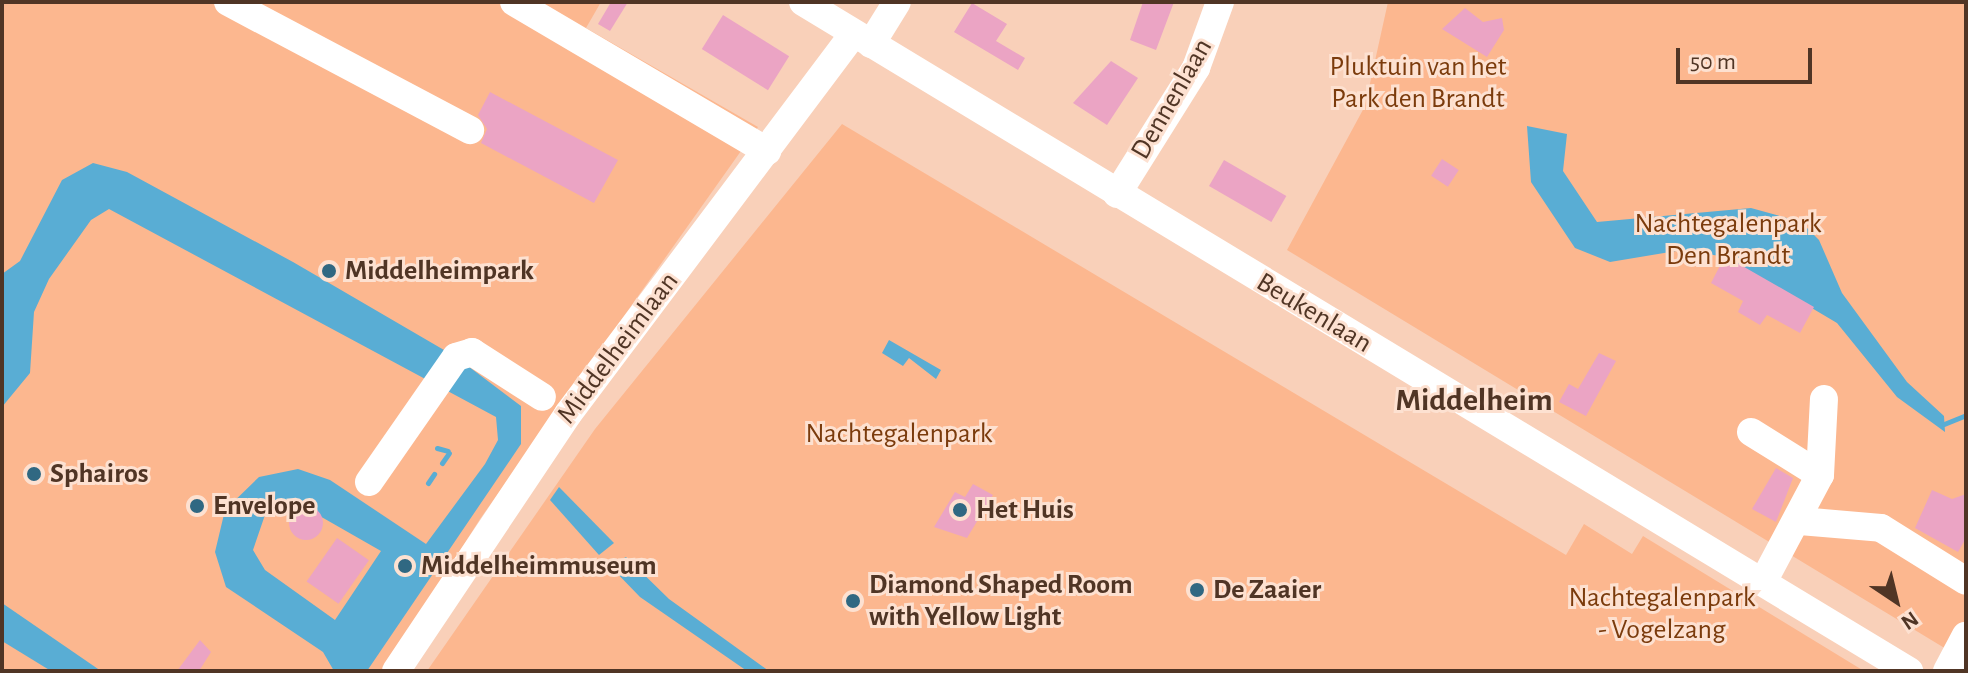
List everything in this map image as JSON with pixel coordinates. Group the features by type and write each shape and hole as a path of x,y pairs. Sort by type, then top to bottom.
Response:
{"street":[{"path":"228,2 470,130"},
{"path":"514,2 767,151"},
{"name":"Beukenlaan","path":"803,2 1909,671"},
{"name":"Middelheimlaan","path":"396,671 552,403 897,2"},
{"name":"Dennenlaan","path":"1117,194 1196,68 1220,2"},
{"path":"369,482 456,357 472,352 552,403"},
{"path":"1763,582 1800,521 1820,475 1824,399"},
{"path":"1751,432 1820,475"},
{"path":"1800,521 1881,528 1966,581"},
{"path":"1947,671 1966,636"}],"green space":[{"name":"Middelheimpark","path":"2,2 601,2 586,28 758,127 480,519 384,671 2,671"},
{"name":"Nachtegalenpark Den Brandt","path":"1388,2 1966,2 1966,661 1287,250 1365,106"},
{"name":"Nachtegalenpark","path":"842,124 1566,555 1584,524 1632,554 1643,536 1864,671 427,671 595,429"}],"water":[{"path":"1527,126 1567,134 1563,171 1597,222 1751,208 1801,222 1819,240 1842,293 1907,382 1944,416 1945,432 1897,397 1837,323 1726,257 1682,250 1610,262 1575,248 1531,182"},
{"path":"93,163 127,172 293,262 456,357 521,406 521,444 367,671 334,671 323,652 226,587 215,552 225,510 259,477 298,469 330,480 426,544 485,464 498,440 496,417 109,209 91,220 49,279 34,312 30,373 2,407 2,274 20,261 62,180","holes":["297,503 381,551 335,620 265,570 253,550 266,512"]},
{"path":"889,340 941,370 936,379 909,358 903,366 882,353"},
{"path":"559,487 614,543 599,555 550,500"},
{"path":"626,557 669,599 769,671 747,671 640,597 610,566"},
{"path":"2,603 101,671 51,671 2,641"}],"building":[{"path":"611,2 628,2 610,31 598,24"},
{"path":"1143,2 1174,2 1156,50 1130,40"},
{"path":"972,3 1007,24 996,41 1025,58 1018,70 954,32"},
{"path":"1465,8 1483,22 1502,18 1504,30 1487,57 1442,29"},
{"path":"723,15 789,56 768,90 702,49"},
{"path":"1111,61 1138,78 1107,125 1073,103"},
{"path":"490,92 618,160 594,203 481,143 487,129 478,115"},
{"path":"1442,159 1459,170 1448,187 1431,176"},
{"path":"1224,160 1286,196 1271,222 1209,186"},
{"path":"1725,256 1814,307 1800,333 1767,315 1760,325 1738,312 1743,301 1711,283"},
{"path":"1599,353 1616,361 1586,416 1559,402 1569,384 1578,389"},
{"path":"1776,468 1793,478 1776,522 1752,509"},
{"name":"Het Huis","path":"973,484 993,495 967,538 934,527 955,492 965,497"},
{"path":"1932,490 1952,499 1966,494 1966,538 1958,552 1915,528"},
{"path":"306,506 318,511 323,523 318,535 306,540 294,535 289,523 294,511"},
{"path":"337,538 369,560 339,604 307,581"},
{"path":"200,640 211,652 199,671 177,671"}],"waterway":[{"path":"1944,424 1966,415"},
{"path":"437,448 448,451"},
{"path":"442,463 449,453"},
{"path":"428,483 434,474"}],"place":[{"name":"Middelheimpark","path":"329,271"},
{"name":"Sphairos","path":"34,474"},
{"name":"Envelope","path":"197,506"},
{"name":"Het Huis","path":"960,510"},
{"name":"Middelheimmuseum","path":"405,566"},
{"name":"De Zaaier","path":"1197,590"},
{"name":"Diamond Shaped Room with Yellow Light","path":"853,601"}],"district":[{"name":"Middelheim","path":"1474,400"}],"park label":[{"name":"Pluktuin van het Park den Brandt","path":"1418,83"},
{"name":"Nachtegalenpark - Vogelzang","path":"1662,614"}]}
